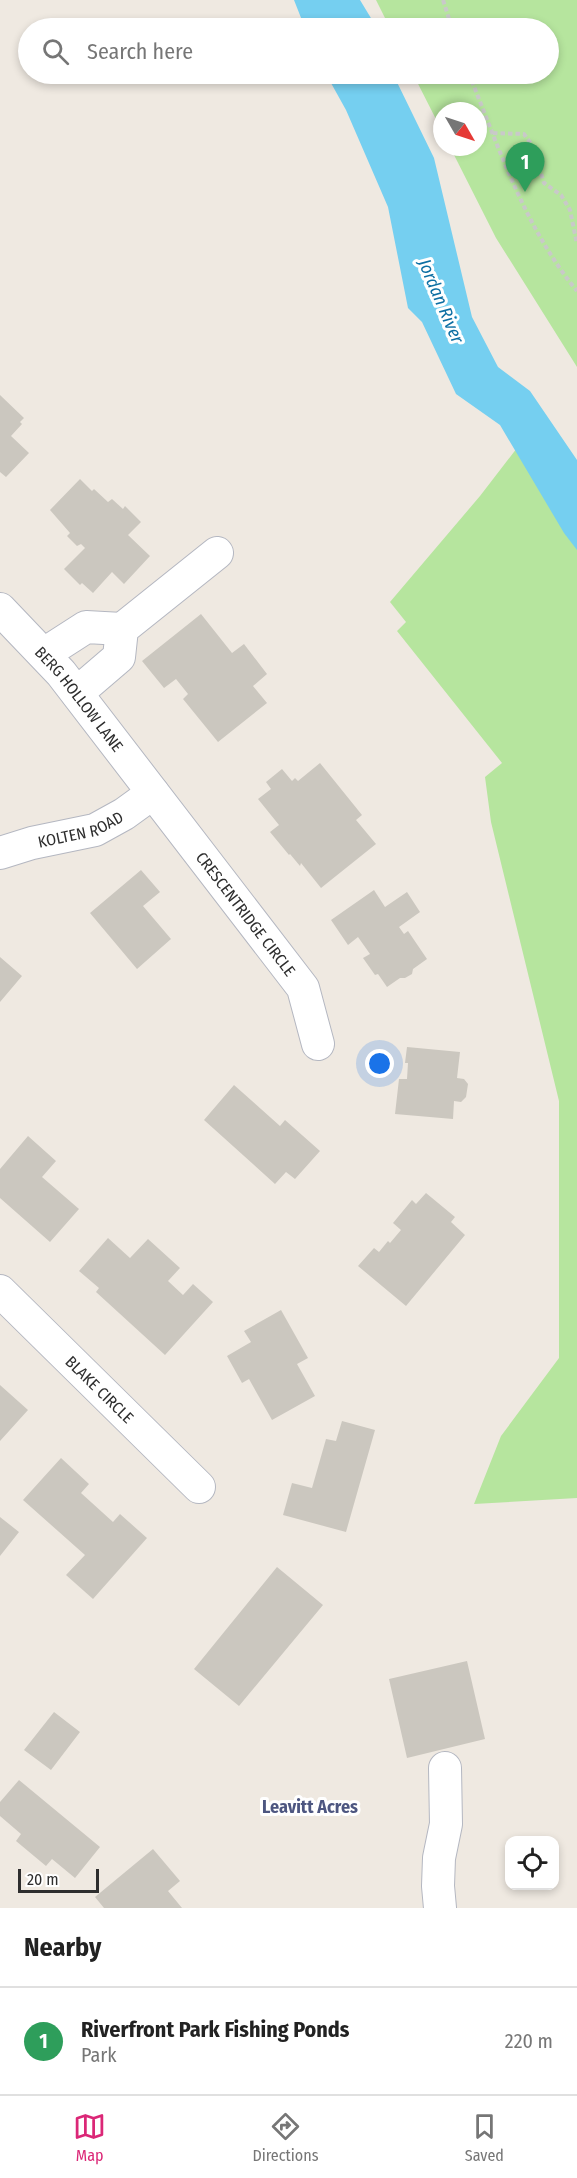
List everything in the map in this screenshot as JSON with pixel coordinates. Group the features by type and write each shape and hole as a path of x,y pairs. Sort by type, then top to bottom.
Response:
{"street":[{"path":"44,654 86,627 122,628 217,553"},
{"name":"BERG HOLLOW LANE","path":"0,609 44,654 153,793"},
{"path":"76,693 118,657 122,628"},
{"name":"KOLTEN ROAD","path":"0,853 32,843 95,830 124,814 153,793"},
{"name":"CRESCENTRIDGE CIRCLE","path":"153,793 303,988 318,1044"},
{"name":"BLAKE CIRCLE","path":"0,1291 199,1487"},
{"path":"440,1908 439,1858 446,1824 445,1768"}],"path":[{"path":"443,0 449,18"},
{"path":"473,84 519,197 556,266 577,291"},
{"path":"493,132 524,134 532,145 544,183 561,195 570,210 577,244"}],"green space":[{"path":"376,0 577,0 577,367 496,238 455,156 487,156 487,102 433,102 433,113 418,84 559,84 559,18 385,18"},
{"path":"517,448 577,519 577,1498 474,1504 501,1436 559,1358 559,1101 491,822 485,777 502,763 397,631 406,622 390,602 480,496"}],"water":[{"path":"294,0 360,0 371,18 301,18"},
{"name":"Jordan River","path":"332,84 398,84 434,158 472,317 498,367 530,391 577,460 577,550 564,533 500,425 456,394 422,322 408,308 388,207 346,110"}],"building":[{"path":"0,395 24,418 20,422 22,424 11,436 29,453 6,477 0,472"},
{"path":"80,479 108,502 112,499 123,509 125,506 141,522 128,535 150,556 124,584 112,572 93,593 82,583 80,585 64,569 85,548 81,544 77,546 67,536 70,533 50,510"},
{"path":"201,614 232,653 244,644 267,674 253,686 267,703 218,742 183,699 188,694 176,679 164,688 142,661"},
{"path":"320,763 362,815 356,820 376,844 321,888 301,863 300,866 270,832 279,825 258,799 271,789 266,782 282,769 292,781 295,778 298,781"},
{"path":"141,870 160,892 143,906 171,939 137,969 90,913"},
{"path":"374,890 385,907 407,892 420,912 399,927 404,934 408,931 427,959 413,969 412,974 400,978 387,987 363,958 370,954 358,937 348,945 331,920"},
{"path":"0,957 22,976 0,1002"},
{"path":"407,1047 460,1052 457,1078 464,1079 468,1084 466,1097 461,1102 454,1101 453,1119 395,1114 399,1079 407,1079 408,1063 405,1063"},
{"path":"234,1085 280,1126 285,1120 320,1151 295,1179 286,1172 275,1184 204,1120"},
{"path":"28,1136 56,1161 42,1177 79,1209 50,1242 0,1198 0,1169"},
{"path":"426,1193 455,1217 451,1222 465,1235 406,1306 358,1266 374,1248 379,1252 388,1241 390,1243 401,1230 393,1223 412,1200 416,1204"},
{"path":"108,1238 130,1258 148,1239 180,1268 168,1281 183,1295 193,1284 213,1302 165,1355 96,1292 99,1288 79,1271"},
{"path":"281,1310 308,1358 297,1364 315,1396 272,1420 249,1379 242,1383 227,1356 251,1342 244,1331"},
{"path":"0,1385 28,1410 0,1441"},
{"path":"342,1421 375,1430 346,1532 283,1515 292,1483 312,1488 326,1439 336,1441"},
{"path":"61,1458 89,1484 81,1493 113,1522 120,1514 147,1538 93,1599 66,1575 85,1555 23,1500"},
{"path":"0,1517 19,1532 0,1556"},
{"path":"277,1567 323,1605 239,1706 194,1669"},
{"path":"467,1661 485,1739 407,1758 389,1679"},
{"path":"54,1712 80,1732 51,1770 24,1750"},
{"path":"19,1780 100,1847 75,1878 52,1859 46,1866 16,1841 21,1834 0,1816 0,1802"},
{"path":"153,1849 180,1881 168,1891 182,1908 104,1908 95,1897"}],"place":[{"name":"Riverfront Park Fishing Ponds","path":"525,192"}],"district":[{"name":"Leavitt Acres","path":"310,1807"}]}
